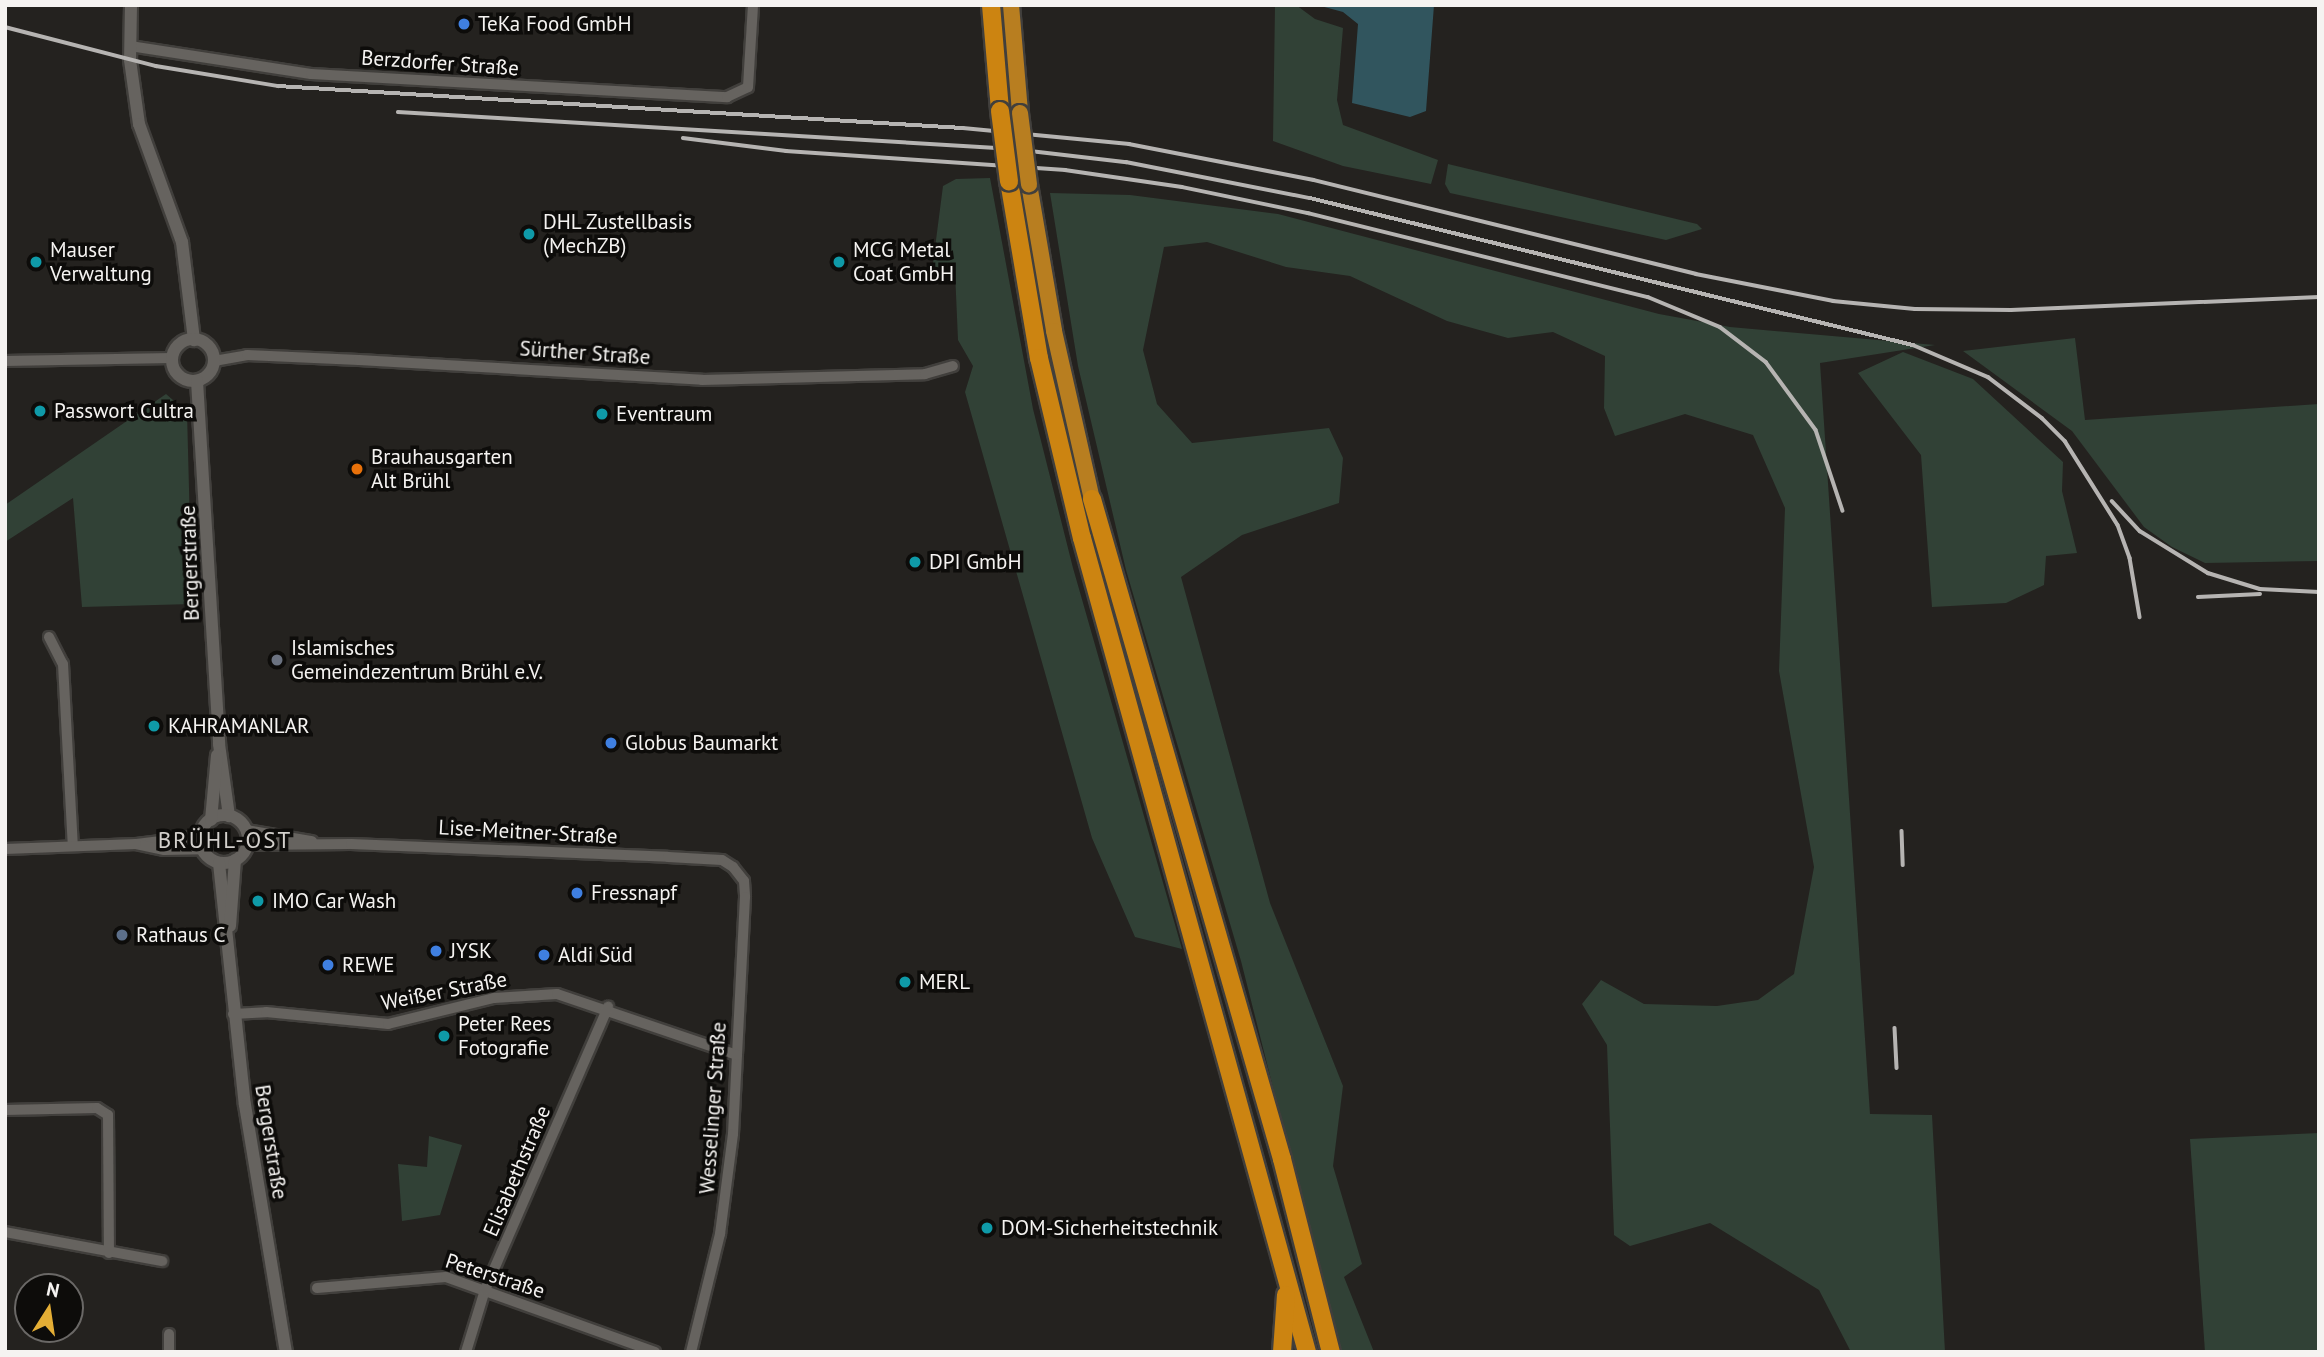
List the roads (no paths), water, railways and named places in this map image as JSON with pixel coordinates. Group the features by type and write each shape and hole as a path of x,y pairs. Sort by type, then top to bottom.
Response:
{"highway":[{"path":"990,5 1009,181 1037,348 1082,538 1285,1260 1307,1352"},
{"path":"1011,5 1029,184 1054,331 1092,499 1282,1158 1331,1352"},
{"path":"1282,1352 1286,1321 1285,1260"}],"street":[{"path":"131,5 130,46 139,124 186,260 194,340"},
{"name":"Berzdorfer Straße","path":"130,46 246,67 380,79 698,98 727,97 748,87 753,5"},
{"path":"194,340 209,347 214,361 209,374 197,381 177,374 173,358 177,346 194,340"},
{"name":"Sürther Straße","path":"214,361 247,355 359,359 702,380 913,375 953,366"},
{"path":"5,361 173,358"},
{"name":"Bergerstraße","path":"197,381 219,744 229,816"},
{"path":"50,637 63,664 73,846"},
{"name":"Bergerstraße","path":"202,843 211,820 219,744"},
{"path":"5,849 202,843 219,863 235,860 247,845 246,830 229,816 211,820"},
{"name":"Lise-Meitner-Straße","path":"246,830 319,843"},
{"name":"Lise-Meitner-Straße","path":"247,845 319,843 722,860 733,867"},
{"name":"Bergerstraße","path":"229,937 235,860"},
{"name":"Bergerstraße","path":"219,863 229,937 233,1014 286,1352"},
{"name":"Wesselinger Straße","path":"691,1352 724,1212 737,1055 745,897 744,881 733,867"},
{"name":"Weißer Straße","path":"233,1014 266,1012 388,1024 494,998 558,994 608,1007 737,1055"},
{"name":"Elisabethstraße","path":"466,1352 485,1290 608,1007"},
{"path":"5,1110 97,1108 108,1115 109,1253"},
{"path":"5,1232 162,1261"},
{"name":"Peterstraße","path":"317,1288 430,1275 485,1290 655,1352"},
{"path":"169,1334 169,1352"}],"water":[{"path":"1317,5 1434,5 1426,111 1410,117 1352,103 1358,24 1343,12"}],"railway":[{"path":"5,27 156,66 278,86 963,128 1129,144 1314,180 1696,274 1833,301 1915,309 2011,310 2319,297"},
{"path":"398,112 1013,149 1126,162 1310,198 1913,345 1988,377 2042,418 2065,441 2118,525 2130,558 2140,617"},
{"path":"683,138 786,151 1065,170 1182,187 1308,213 1648,297 1720,327 1766,362 1816,430 1843,511"},
{"path":"2112,501 2140,531 2208,573 2260,589 2319,592"},
{"path":"2198,597 2260,594"},
{"path":"1902,831 1903,865"},
{"path":"1895,1028 1897,1068"}],"place":[{"name":"TeKa Food GmbH","path":"464,24"},
{"name":"DHL Zustellbasis (MechZB)","path":"529,234"},
{"name":"Mauser Verwaltung","path":"36,262"},
{"name":"MCG Metal Coat GmbH","path":"839,262"},
{"name":"Passwort Cultra","path":"40,411"},
{"name":"Eventraum","path":"602,414"},
{"name":"Brauhausgarten Alt Brühl","path":"357,469"},
{"name":"DPI GmbH","path":"915,562"},
{"name":"Islamisches Gemeindezentrum Brühl e.V.","path":"277,660"},
{"name":"KAHRAMANLAR","path":"154,726"},
{"name":"Globus Baumarkt","path":"611,743"},
{"name":"Fressnapf","path":"577,893"},
{"name":"IMO Car Wash","path":"258,901"},
{"name":"Rathaus C","path":"122,935"},
{"name":"JYSK","path":"436,951"},
{"name":"Aldi Süd","path":"544,955"},
{"name":"REWE","path":"328,965"},
{"name":"MERL","path":"905,982"},
{"name":"Peter Rees Fotografie","path":"444,1036"},
{"name":"DOM-Sicherheitstechnik","path":"987,1228"}],"district":[{"name":"BRÜHL-OST","path":"225,840"}]}
